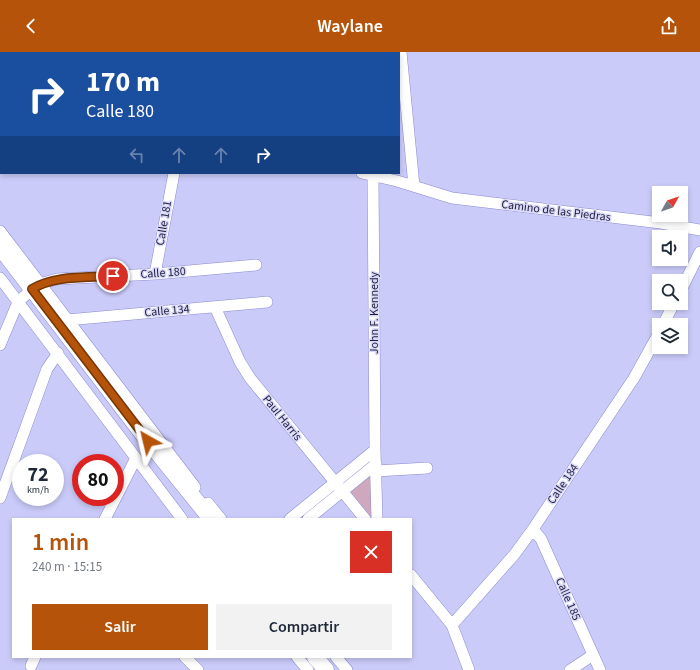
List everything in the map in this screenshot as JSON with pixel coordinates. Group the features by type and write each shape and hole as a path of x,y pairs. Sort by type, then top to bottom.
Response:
{"highway":[{"path":"0,247 29,292 197,518"},
{"path":"0,264 29,292 210,518"},
{"path":"316,658 326,670"},
{"path":"325,658 335,670"}],"street":[{"path":"401,52 414,186"},
{"name":"Calle 181","path":"155,274 174,174"},
{"name":"Camino de las Piedras","path":"368,174 414,186 436,194 470,201 661,223 700,230"},
{"name":"John F. Kennedy","path":"368,174 378,518"},
{"path":"0,231 58,353 181,518"},
{"path":"688,276 700,252"},
{"name":"Calle 180","path":"29,292 57,279 155,274 256,265"},
{"path":"0,278 29,292 67,320 220,518"},
{"path":"0,345 29,292"},
{"name":"Calle 134","path":"67,320 267,302"},
{"name":"Paul Harris","path":"215,307 240,362 250,378 364,518"},
{"name":"Calle 184","path":"452,625 514,555 533,530 634,378 652,346"},
{"path":"0,498 47,369 58,353"},
{"path":"309,518 375,450"},
{"path":"106,518 136,458"},
{"path":"292,518 339,487 376,467 427,468"},
{"name":"Calle 185","path":"533,530 541,539 600,670"},
{"path":"412,576 452,625 469,670"},
{"path":"570,670 593,655"},
{"path":"185,658 196,666"},
{"path":"298,658 308,670"},
{"path":"337,658 347,670"}],"shaded area":[{"path":"371,475 372,516 370,516 350,491"}],"route":[{"path":"113,276 57,279 40,284 32,289 148,441"}]}
